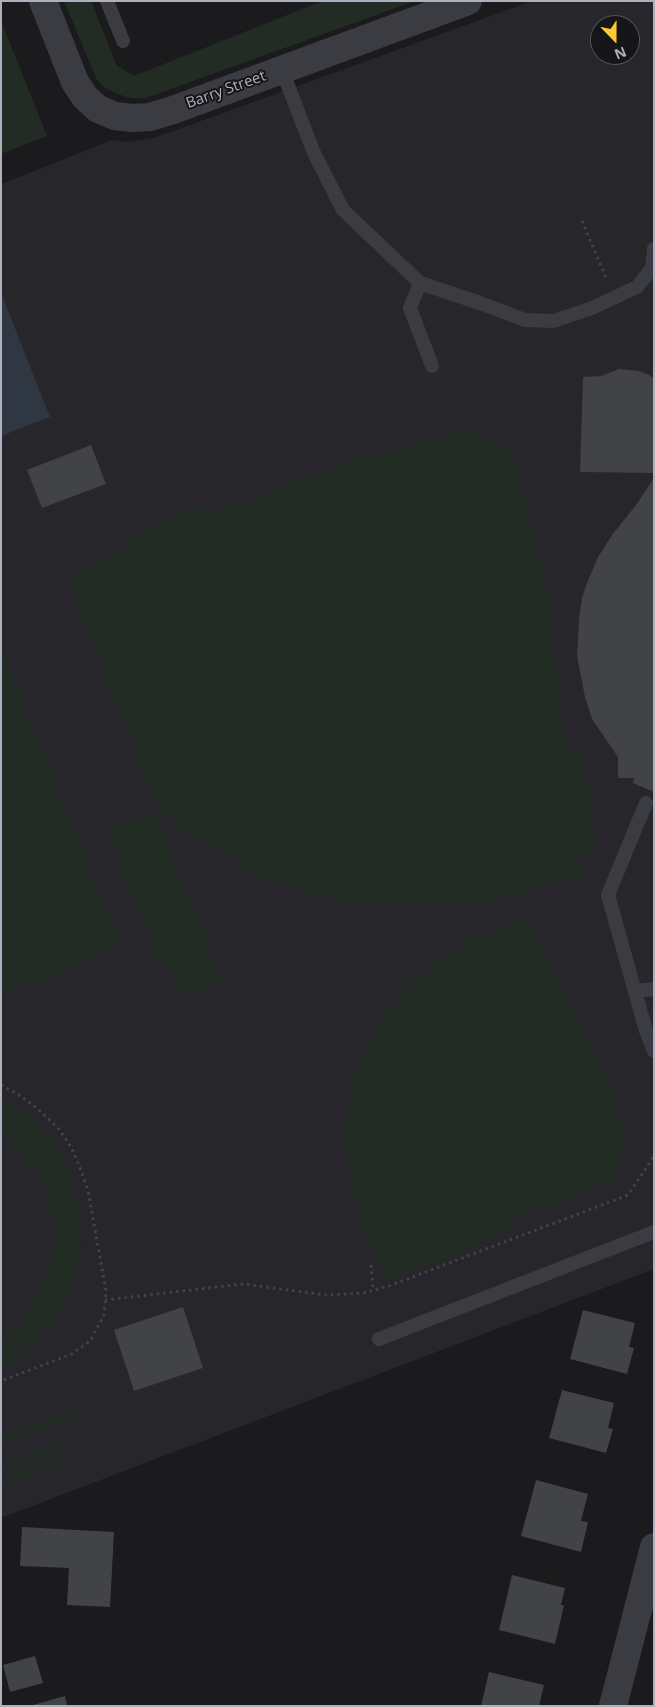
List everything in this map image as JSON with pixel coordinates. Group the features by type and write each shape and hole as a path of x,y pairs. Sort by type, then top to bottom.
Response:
{"street":[{"name":"Barry Street","path":"43,1 75,82 85,97 98,109 115,116 132,118 150,117 468,1"},
{"path":"613,1706 654,1547"}],"lane":[{"path":"107,1 123,41"},
{"path":"282,70 314,154 343,210 420,283 524,320 554,322 592,308 637,287 652,268 654,249"},
{"path":"420,283 410,308 432,366"},
{"path":"646,804 608,895 646,1031 654,1052"},
{"path":"635,991 654,989"},
{"path":"379,1338 654,1232"}],"path":[{"path":"582,221 606,279"},
{"path":"1,1085 38,1109 58,1129 74,1153 88,1191 106,1291 104,1316 90,1340 72,1354 1,1381"},
{"path":"105,1300 243,1284 326,1295 372,1291 628,1195 654,1156"},
{"path":"371,1265 372,1291"}],"shaded area":[{"path":"64,1 91,1 117,66 134,76 322,1 415,1 157,94 145,98 129,98 104,87 96,78"},
{"path":"532,1 654,1 654,1269 1,1518 1,184 112,140 127,142 154,138"},
{"path":"1,21 47,136 1,154"},
{"path":"1,293 50,417 1,436"},
{"path":"477,429 511,451 545,572 567,758 584,757 597,854 581,855 584,873 513,895 464,905 396,907 331,898 266,879 204,843 158,810 66,575 126,551 122,538 213,503 216,513 345,463"},
{"path":"1,647 120,943 86,957 87,961 1,995"},
{"path":"154,812 222,979 181,996 169,966 160,963 109,839 110,832 116,827"},
{"path":"530,919 614,1096 627,1143 611,1178 511,1221 514,1229 385,1283 358,1215 349,1171 346,1145 348,1110 354,1079 368,1045 385,1014 409,985 440,958 476,936"},
{"path":"1,1096 30,1117 46,1134 59,1154 69,1174 81,1222 80,1249 75,1276 55,1318 27,1352 15,1363 1,1371 1,1339 21,1319 35,1300 46,1275 52,1253 53,1232 51,1210 43,1184 30,1163 1,1132"},
{"path":"84,1405 86,1411 1,1443 1,1436"},
{"path":"59,1444 61,1449 1,1472 1,1466"},
{"path":"63,1456 65,1461 1,1486 1,1480"}],"building":[{"path":"619,369 639,371 654,379 654,473 580,472 583,377 601,376"},
{"path":"91,445 106,484 42,508 27,470"},
{"path":"654,478 654,792 633,783 634,778 618,778 618,757 592,719 585,697 577,656 582,598 598,557"},
{"path":"183,1307 203,1368 134,1391 114,1330"},
{"path":"583,1310 635,1323 629,1347 634,1348 627,1374 570,1359"},
{"path":"562,1390 614,1403 608,1428 613,1429 606,1453 549,1438"},
{"path":"536,1480 588,1494 581,1521 588,1522 581,1552 521,1536"},
{"path":"22,1527 114,1532 110,1607 67,1605 69,1568 20,1566"},
{"path":"512,1575 565,1588 561,1605 564,1605 555,1644 499,1630"},
{"path":"35,1656 43,1683 10,1692 3,1665"},
{"path":"489,1672 544,1685 539,1706 481,1706"},
{"path":"65,1696 67,1706 33,1705"}]}
